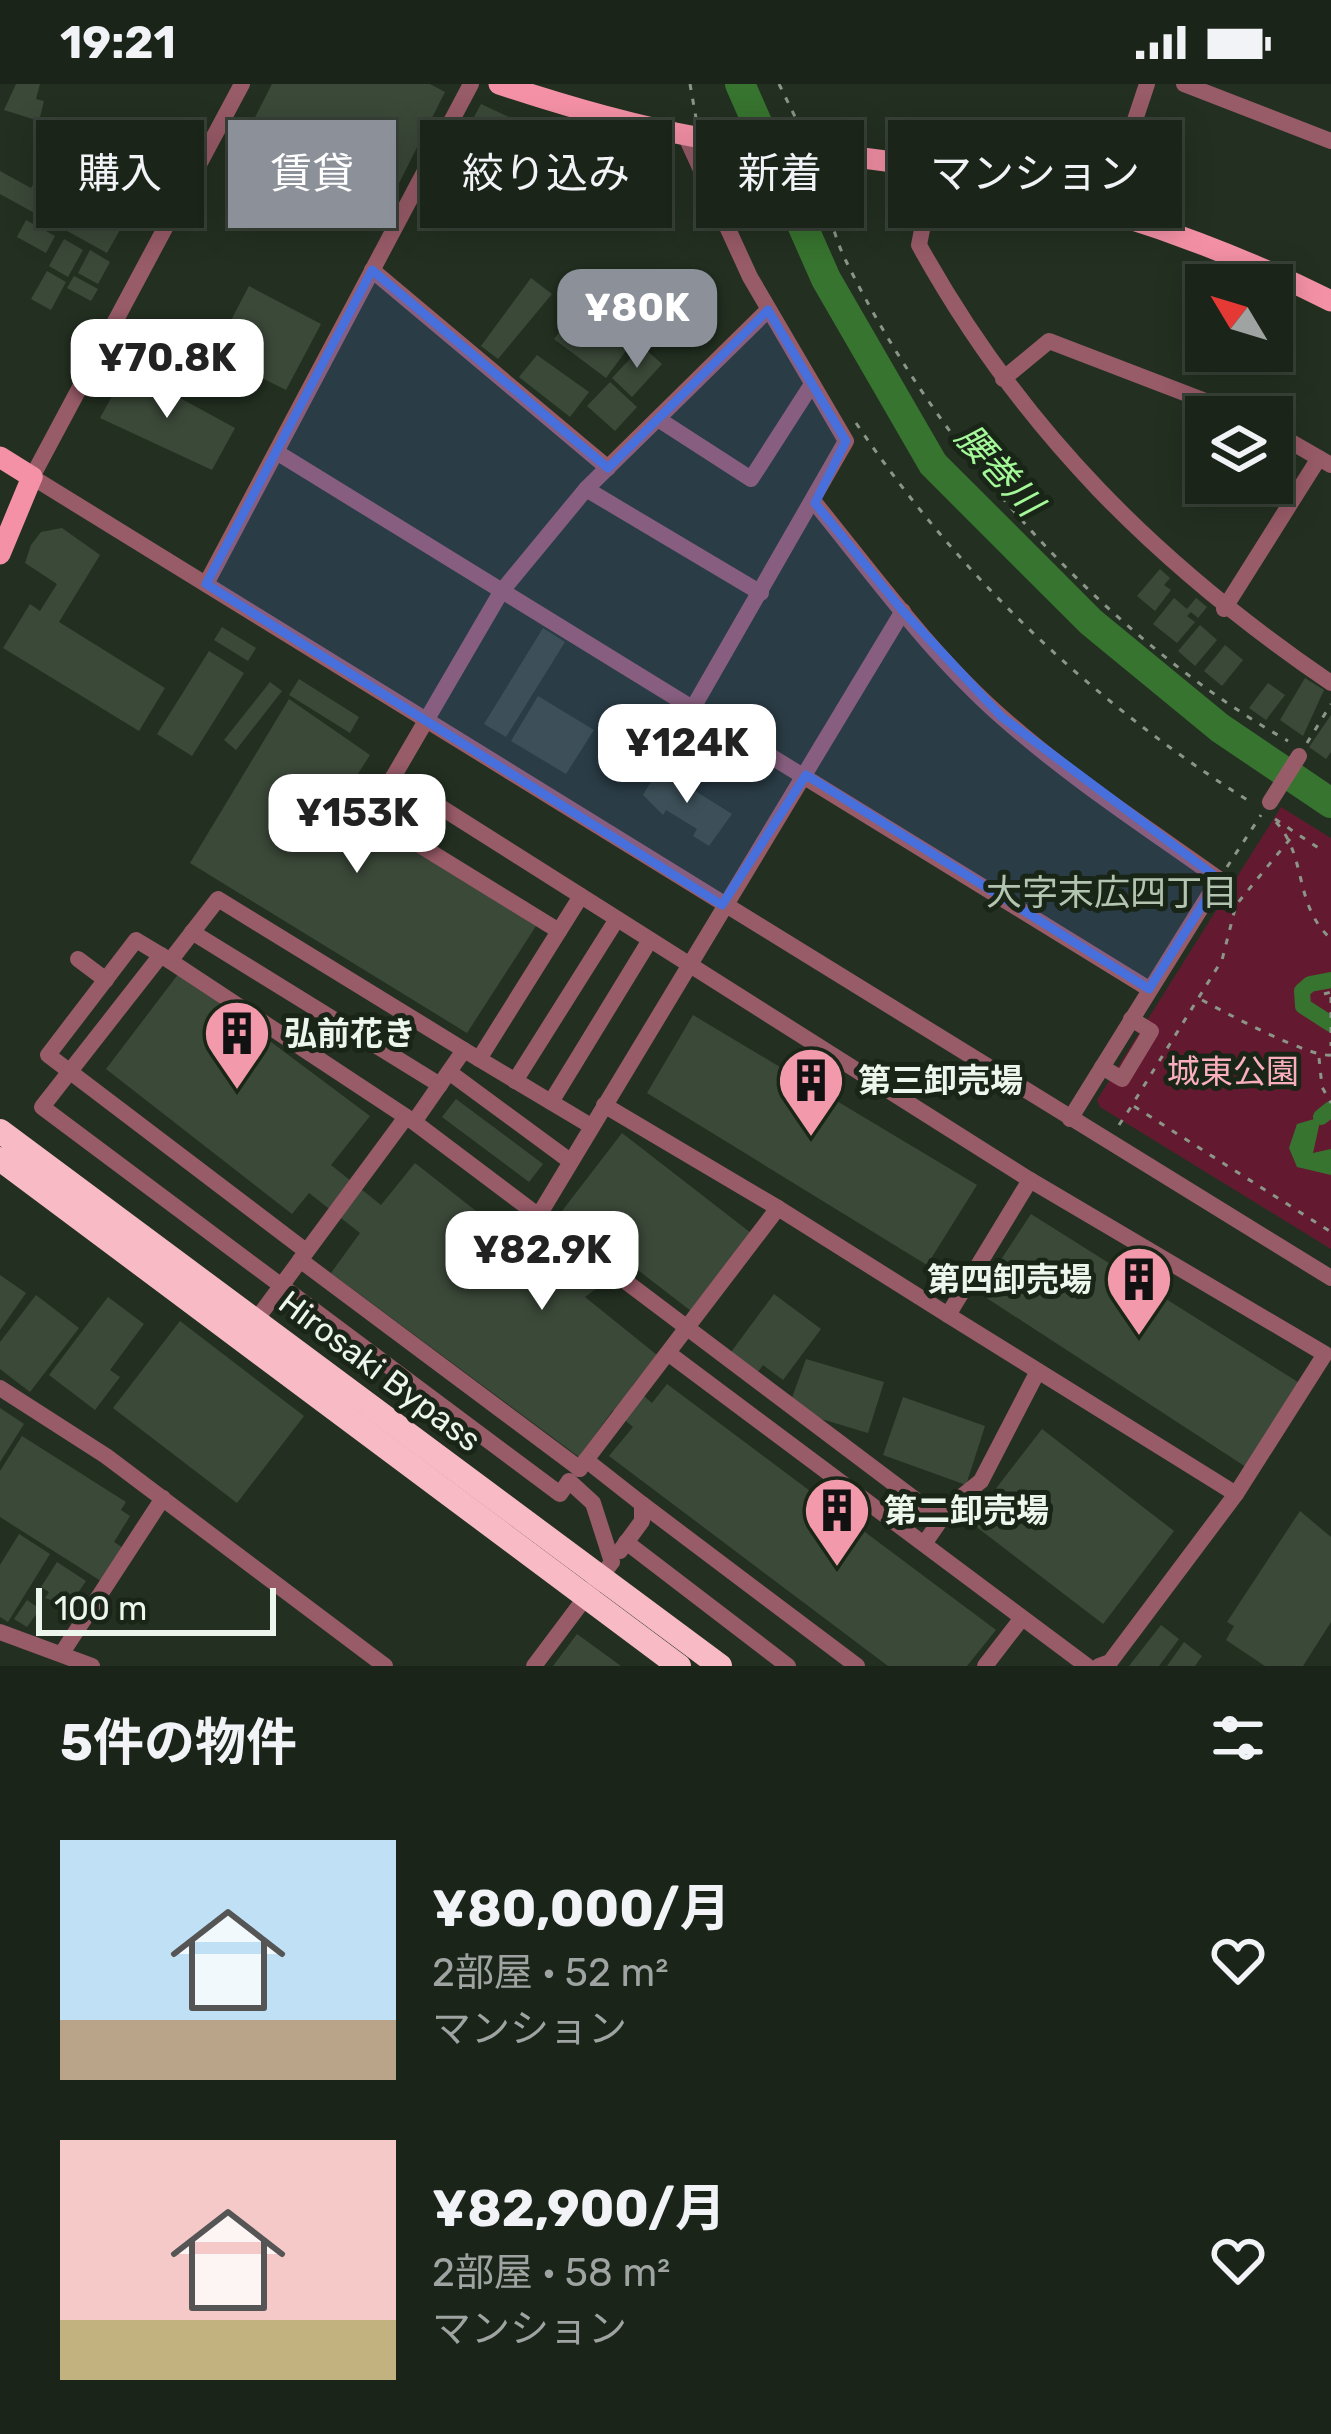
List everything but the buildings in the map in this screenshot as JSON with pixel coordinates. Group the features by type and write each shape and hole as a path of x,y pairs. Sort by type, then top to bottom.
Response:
{"highway":[{"name":"Hirosaki Bypass","path":"0,1131 720,1666"},
{"name":"Hirosaki Bypass","path":"0,1159 600,1578 679,1666"}],"main road":[{"path":"499,84 589,114 696,137"},
{"path":"1162,228 1189,235 1331,301"},
{"path":"0,457 32,477"},
{"path":"0,525 32,477"},
{"path":"0,554 32,477"}],"street":[{"path":"242,84 32,477 1331,1278"},
{"path":"206,584 471,84"},
{"path":"1136,120 1148,84"},
{"path":"1184,84 1331,141"},
{"path":"694,706 815,503 846,441 768,310 737,228"},
{"path":"923,228 920,245 1003,379 1088,481 1224,609 1331,683"},
{"path":"372,271 608,468"},
{"path":"371,815 501,592 586,489 768,310"},
{"path":"1003,379 1049,341 1192,396"},
{"path":"658,419 752,479 812,384"},
{"path":"1224,609 1325,461 1293,443"},
{"path":"278,452 1149,989"},
{"path":"586,489 761,593"},
{"path":"815,503 903,611 1002,717 1083,784 1219,878 1070,1119"},
{"path":"538,1215 903,611"},
{"path":"1267,806 1299,756"},
{"path":"393,777 1030,1180 1324,1354 1236,1494 1110,1662 1100,1666"},
{"path":"353,804 559,931"},
{"path":"256,1320 410,1119 471,1054 581,896"},
{"path":"591,1126 218,899 42,1107 560,1494 778,1208"},
{"path":"515,1081 617,919"},
{"path":"192,932 444,1078 570,1161"},
{"path":"857,1666 642,1504 578,1470 48,1055 136,940 410,1119 941,1520"},
{"path":"551,1102 650,940"},
{"path":"78,959 106,980"},
{"path":"604,1105 1236,1494"},
{"path":"948,1316 1030,1180"},
{"path":"668,1353 1087,1666"},
{"path":"924,1544 981,1481 1037,1371"},
{"path":"0,1388 163,1498 385,1666"},
{"path":"578,1470 593,1503 600,1578"},
{"path":"62,1653 163,1498"},
{"path":"534,1666 642,1521 642,1504"},
{"path":"626,1542 788,1666"},
{"path":"985,1666 1022,1618"},
{"path":"0,1632 92,1666"}],"path":[{"path":"690,84 698,120"},
{"path":"779,84 792,120"},
{"path":"834,228 846,260 904,361 946,422 1033,527 1118,613 1263,727 1303,750 1331,704"},
{"path":"852,417 900,489 1062,665 1132,722 1267,806 1323,851"},
{"path":"944,537 952,532"},
{"path":"1132,722 1138,714"},
{"path":"1219,878 1267,806"},
{"path":"1267,806 1290,838 1306,910 1331,939"},
{"path":"1119,1125 1222,960 1236,905 1290,838"},
{"path":"1324,994 1331,994 1327,1026 1331,1046"},
{"path":"1200,999 1318,1057 1331,1055"},
{"path":"1318,1057 1322,1087 1331,1102"},
{"path":"1132,1106 1331,1232"},
{"path":"1323,1227 1331,1224"}],"highlighted area":[{"path":"372,270 608,468 768,310 846,441 815,503 903,611 1002,717 1219,879 1149,989 806,775 722,905 206,584"}],"green space":[{"name":"城東公園","path":"1281,807 1331,838 1331,1249 1100,1107 1097,1100"}],"shaded area":[{"path":"1321,1117 1313,1153 1331,1149 1331,1175 1297,1167 1289,1148 1297,1124"}],"waterway":[{"name":"腰巻川","path":"740,84 826,279 933,464 1091,622 1220,728 1331,803"},
{"path":"1331,980 1310,984 1302,991 1303,1006 1331,1024"},
{"path":"1321,1117 1331,1109"}],"place":[{"name":"弘前花き","path":"237,1092"},
{"name":"第三卸売場","path":"811,1139"},
{"name":"第四卸売場","path":"1139,1338"},
{"name":"第二卸売場","path":"837,1569"}],"district":[{"name":"大字末広四丁目","path":"1112,892"}]}
